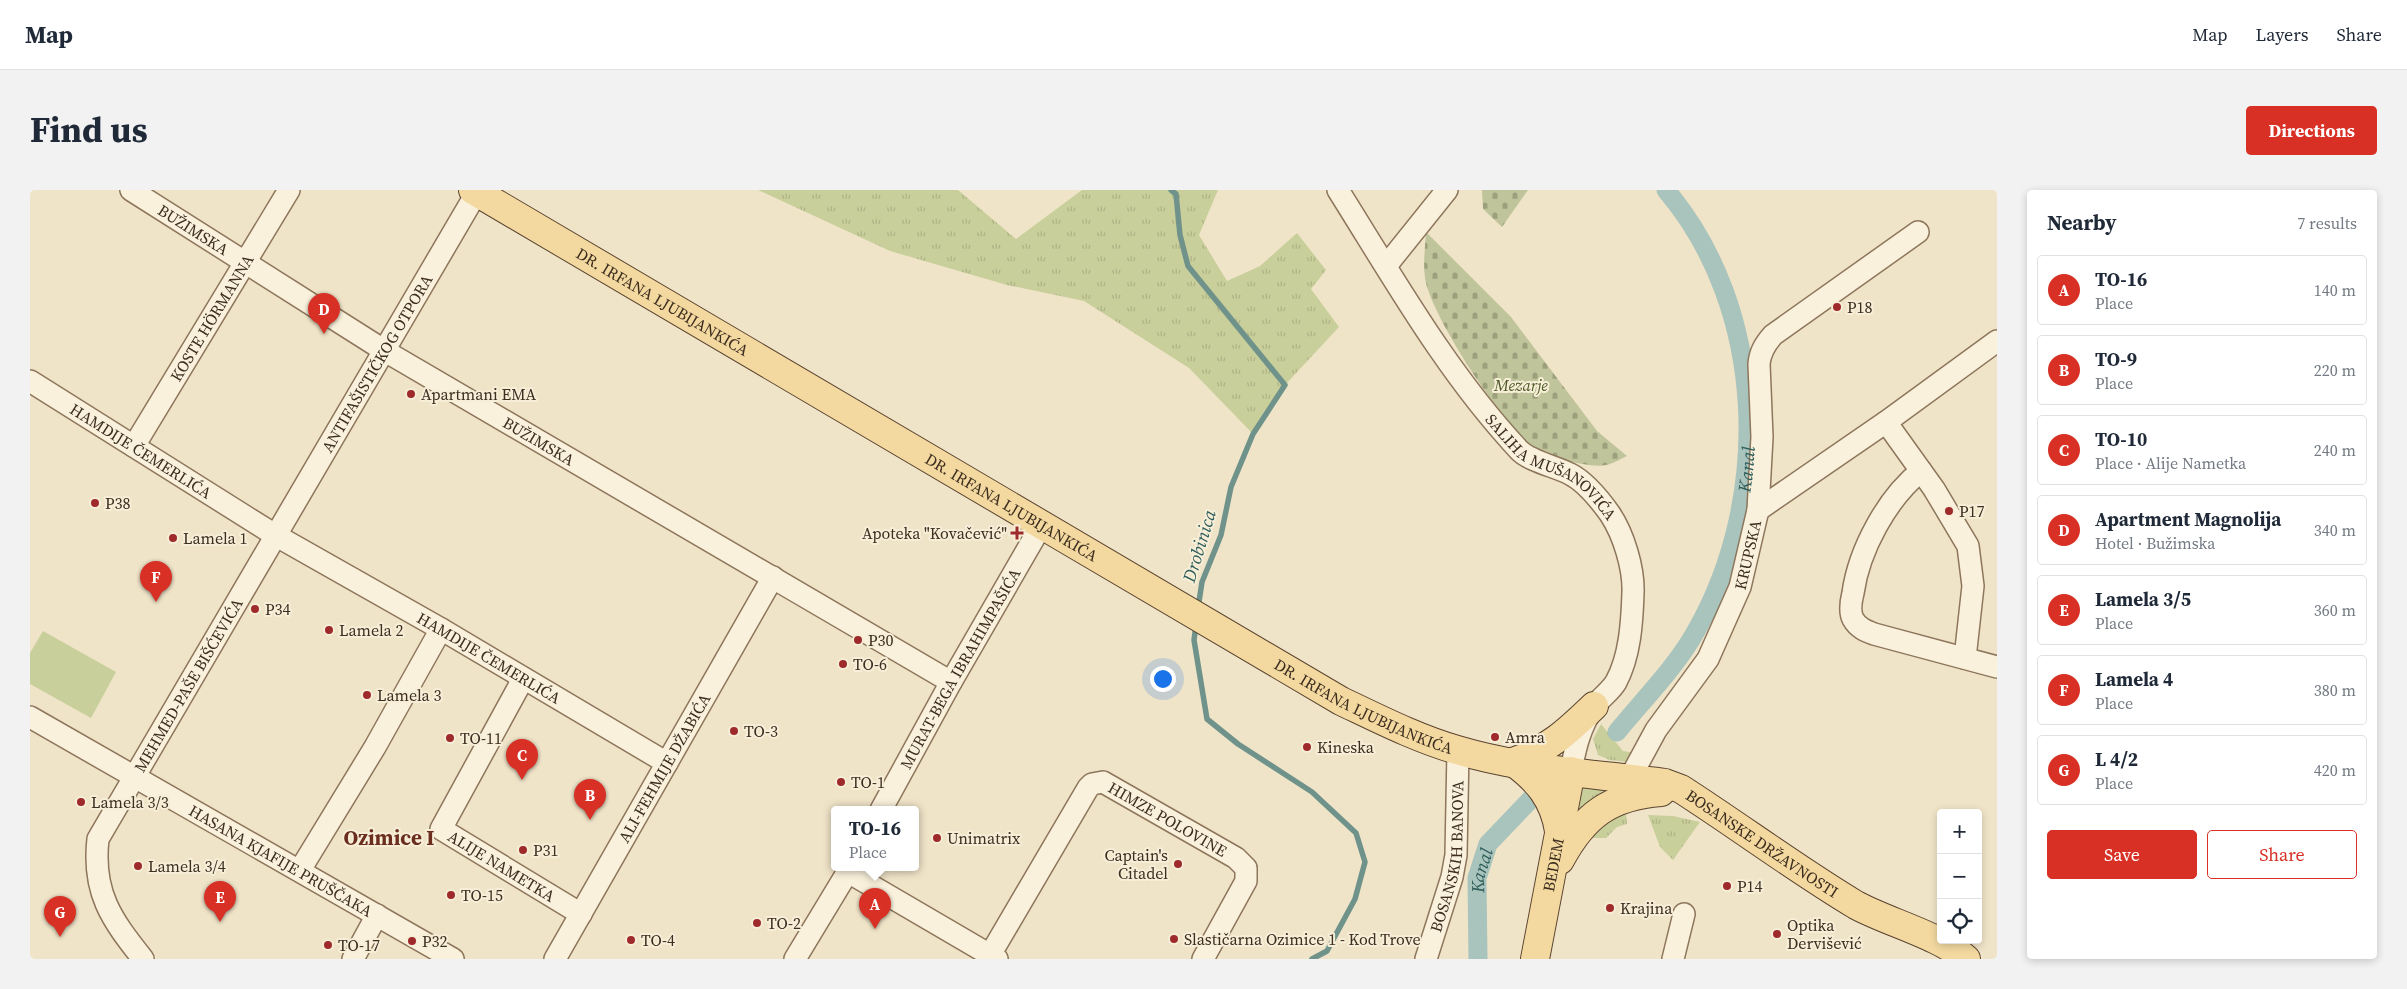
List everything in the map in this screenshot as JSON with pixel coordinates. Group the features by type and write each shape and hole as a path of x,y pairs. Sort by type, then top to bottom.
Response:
{"main road":[{"name":"DR. IRFANA LJUBIJANKIĆA","path":"475,191 1341,701 1402,730 1458,750 1513,762 1571,771"},
{"path":"1513,762 1533,755 1550,746 1594,706"},
{"path":"1513,762 1530,775 1545,791 1557,815 1560,836"},
{"name":"BOSANSKE DRŽAVNOSTI","path":"1571,771 1627,788 1665,783 1681,789 1794,867 1858,906 1943,944 1966,959"},
{"name":"BEDEM","path":"1535,959 1571,771"},
{"path":"1552,875 1572,837 1583,825 1627,788"}],"street":[{"name":"BUŽIMSKA","path":"131,190 246,261 385,351 951,682"},
{"name":"KOSTE HÖRMANNA","path":"134,446 289,190"},
{"name":"SALIHA MUŠANOVIĆA","path":"1338,190 1432,339 1487,414 1521,453 1572,475 1594,494 1611,516 1620,535 1628,557 1633,591 1630,635 1624,663 1616,682 1594,706 1580,734 1571,771"},
{"path":"1386,266 1447,190"},
{"name":"ANTIFAŠISTIČKOG OTPORA","path":"275,535 385,351 475,191"},
{"name":"KRUPSKA","path":"1627,788 1656,730 1708,658 1740,587 1758,510 1762,437 1759,364 1765,343 1918,232"},
{"path":"1758,510 1886,422 1997,341"},
{"name":"HAMDIJE ČEMERLIĆA","path":"30,381 275,535 441,629 667,763"},
{"path":"1886,422 1921,471 1968,546 1972,586 1965,658"},
{"path":"1921,471 1906,483 1870,537 1856,570 1851,607 1852,618 1860,628 1874,634 1997,668"},
{"name":"MURAT-BEGA IBRAHIMPAŠIĆA","path":"883,806 951,682 1041,526"},
{"name":"MEHMED-PAŠE BIŠĆEVIĆA","path":"143,959 122,932 99,888 95,862 98,839 275,535"},
{"name":"ALI-FEHMIJE DŽABIĆA","path":"555,959 773,577"},
{"path":"300,870 375,748 441,629"},
{"name":"ALIJE NAMETKA","path":"523,679 441,829 581,914"},
{"name":"HASANA KJAFIJE PRUŠČAKA","path":"30,717 453,959"},
{"name":"BOSANSKIH BANOVA","path":"1426,959 1452,877 1456,855 1458,750"},
{"name":"HIMZE POLOVINE","path":"993,957 1088,788 1092,784 1103,782 1236,858 1246,868 1246,882 1203,959"},
{"path":"795,959 848,871"},
{"path":"851,871 993,957"},
{"path":"1673,959 1684,914"},
{"path":"353,959 377,915"}],"green space":[{"path":"758,190 958,190 1016,239 1082,190 1218,190 1199,235 1227,281 1260,266 1297,233 1326,270 1311,289 1339,327 1285,385 1253,434 1189,368 1084,301 1007,285 890,251"},
{"path":"1482,190 1528,190 1502,227 1483,209"},
{"name":"Mezarje","path":"1426,232 1511,317 1597,431 1627,456 1614,463 1599,466 1578,463 1555,457 1536,449 1517,433 1485,392 1439,316 1425,278"},
{"path":"43,631 116,672 91,718 30,684 30,653"},
{"path":"1601,724 1623,751 1637,753 1627,762 1610,760 1598,755 1593,739"},
{"path":"1576,783 1623,788 1569,829"},
{"path":"1626,813 1627,824 1617,827 1606,838 1593,838 1601,824"},
{"path":"1648,815 1673,816 1700,822 1673,860 1660,847"}],"waterway":[{"name":"Drobinica","path":"1171,190 1176,194 1180,235 1188,266 1285,385 1253,434 1231,487 1221,535 1202,582 1198,608"},
{"name":"Kanal","path":"1617,732 1669,670 1696,631 1721,579 1738,523 1747,464 1747,405 1740,347 1724,290 1699,238 1666,190"},
{"name":"Drobinica","path":"1196,625 1194,640 1207,719 1238,744 1312,792 1356,833 1365,862 1355,899 1327,951 1312,959"},
{"name":"Kanal","path":"1478,959 1477,878 1488,844 1531,799"}],"place":[{"name":"P18","path":"1837,307"},
{"name":"Apartment Magnolija","path":"324,334"},
{"name":"Apartmani EMA","path":"411,394"},
{"name":"P38","path":"95,503"},
{"name":"P17","path":"1949,511"},
{"name":"Apoteka \"Kovačević\"","path":"1017,533"},
{"name":"Lamela 1","path":"173,538"},
{"name":"Lamela 4","path":"156,602"},
{"name":"P34","path":"255,609"},
{"name":"Lamela 2","path":"329,630"},
{"name":"P30","path":"858,640"},
{"name":"TO-6","path":"843,664"},
{"name":"Lamela 3","path":"367,695"},
{"name":"TO-3","path":"734,731"},
{"name":"Amra","path":"1495,737"},
{"name":"TO-11","path":"450,738"},
{"name":"Kineska","path":"1307,747"},
{"name":"TO-10","path":"522,780"},
{"name":"TO-1","path":"841,782"},
{"name":"Lamela 3/3","path":"81,802"},
{"name":"TO-9","path":"590,820"},
{"name":"Unimatrix","path":"937,838"},
{"name":"P31","path":"523,850"},
{"name":"Captain's Citadel","path":"1178,864"},
{"name":"Lamela 3/4","path":"138,866"},
{"name":"P14","path":"1727,886"},
{"name":"TO-15","path":"451,895"},
{"name":"Krajina","path":"1610,908"},
{"name":"Lamela 3/5","path":"220,922"},
{"name":"TO-2","path":"757,923"},
{"name":"TO-16","path":"875,929"},
{"name":"Optika Dervišević","path":"1777,934"},
{"name":"L 4/2","path":"60,937"},
{"name":"Slastičarna Ozimice 1 - Kod Trove","path":"1174,939"},
{"name":"TO-4","path":"631,940"},
{"name":"P32","path":"412,941"},
{"name":"TO-17","path":"328,945"}],"district":[{"name":"Ozimice I","path":"389,837"}]}
